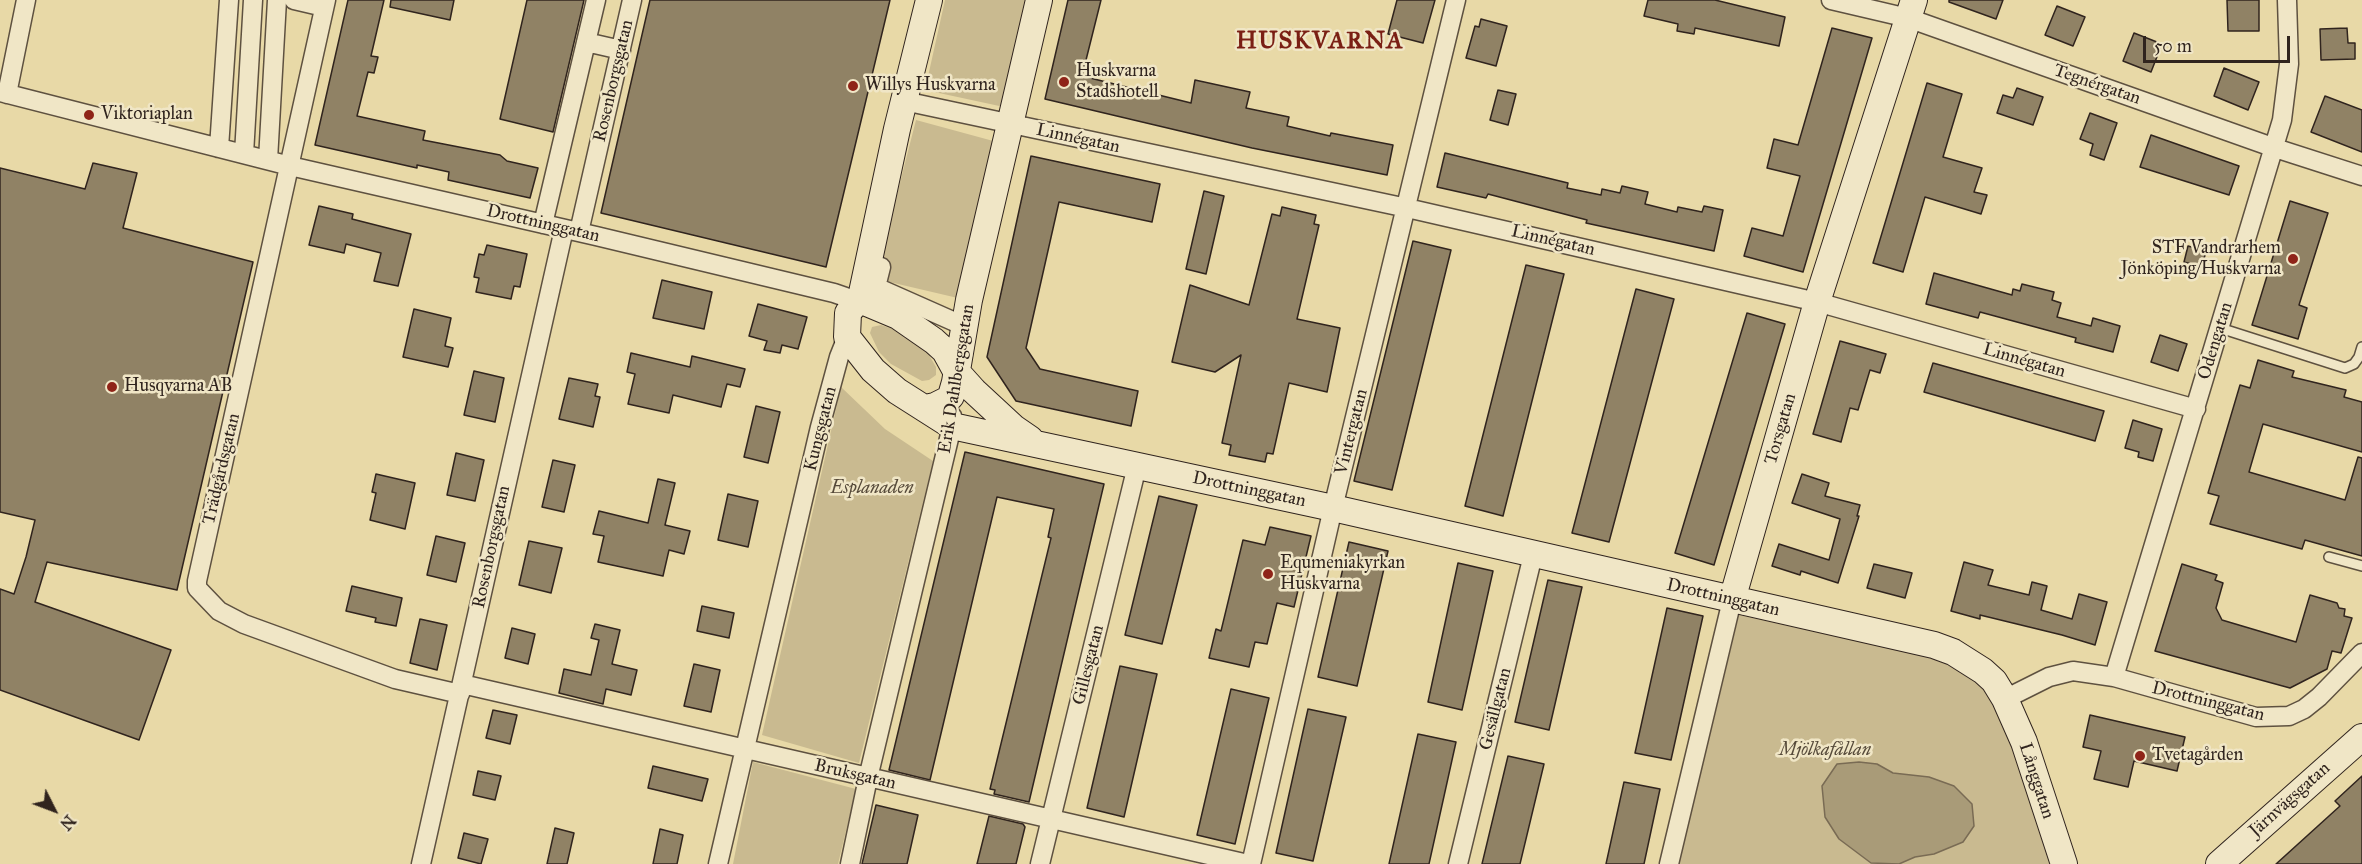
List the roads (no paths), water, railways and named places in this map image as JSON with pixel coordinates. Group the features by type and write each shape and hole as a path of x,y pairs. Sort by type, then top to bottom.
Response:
{"street":[{"path":"4,93 26,0"},
{"path":"219,148 229,0"},
{"path":"244,154 253,0"},
{"path":"268,160 277,0"},
{"path":"294,0 325,3"},
{"path":"543,224 596,0"},
{"name":"Rosenborgsgatan","path":"421,864 571,231 621,50 632,0"},
{"name":"Kungsgatan","path":"718,864 820,428 847,332 851,309 860,302 904,101 929,0"},
{"name":"Erik Dahlbergsgatan","path":"850,864 868,778 952,426 951,396 969,300 1040,0"},
{"name":"Vintergatan","path":"1250,864 1333,508 1456,0"},
{"name":"Tegnérgatan","path":"1831,0 1911,9 2275,148 2362,176"},
{"name":"Odengatan","path":"2114,677 2275,148 2282,120 2289,64 2287,0"},
{"name":"Trädgårdsgatan","path":"325,3 196,581 197,588 219,611 244,624 395,679 461,689"},
{"name":"Torsgatan","path":"1669,864 1732,600 1817,302 1911,9"},
{"path":"586,42 621,50"},
{"name":"Drottninggatan","path":"4,93 290,166 543,224 867,303 898,316 921,331 945,351 956,370 996,412 1038,445"},
{"name":"Linnégatan","path":"904,101 1407,208 1817,302 2196,409"},
{"path":"881,267 876,287 955,322"},
{"path":"829,292 847,332"},
{"name":"Drottninggatan","path":"847,332 873,370 908,399 952,426 1333,508 1934,645 1968,660 1983,671 1994,681 2005,699 2049,677 2073,671 2114,677 2256,717 2289,716 2304,709 2362,653"},
{"path":"925,408 935,406 951,396"},
{"name":"Gillesgatan","path":"1040,864 1137,466"},
{"name":"Gesällgatan","path":"1458,864 1533,555"},
{"name":"Bruksgatan","path":"461,689 745,750 1250,864"},
{"name":"Långgatan","path":"2005,699 2024,742 2064,864"},
{"name":"Järnvägsgatan","path":"2219,864 2362,737"}],"lane":[{"path":"2220,328 2345,368 2354,364 2362,346"},
{"path":"2329,557 2362,567"}],"place":[{"name":"Huskvarna Stadshotell","path":"1064,82"},
{"name":"Willys Huskvarna","path":"853,86"},
{"name":"Viktoriaplan","path":"89,115"},
{"name":"STF Vandrarhem Jönköping/Huskvarna","path":"2293,259"},
{"name":"Husqvarna AB","path":"112,387"},
{"name":"Equmeniakyrkan Huskvarna","path":"1268,574"},
{"name":"Tvetagården","path":"2140,756"}],"district":[{"name":"HUSKVARNA","path":"1320,42"}],"park label":[{"name":"Esplanaden","path":"872,489"},
{"name":"Mjölkafållan","path":"1825,751"}]}
